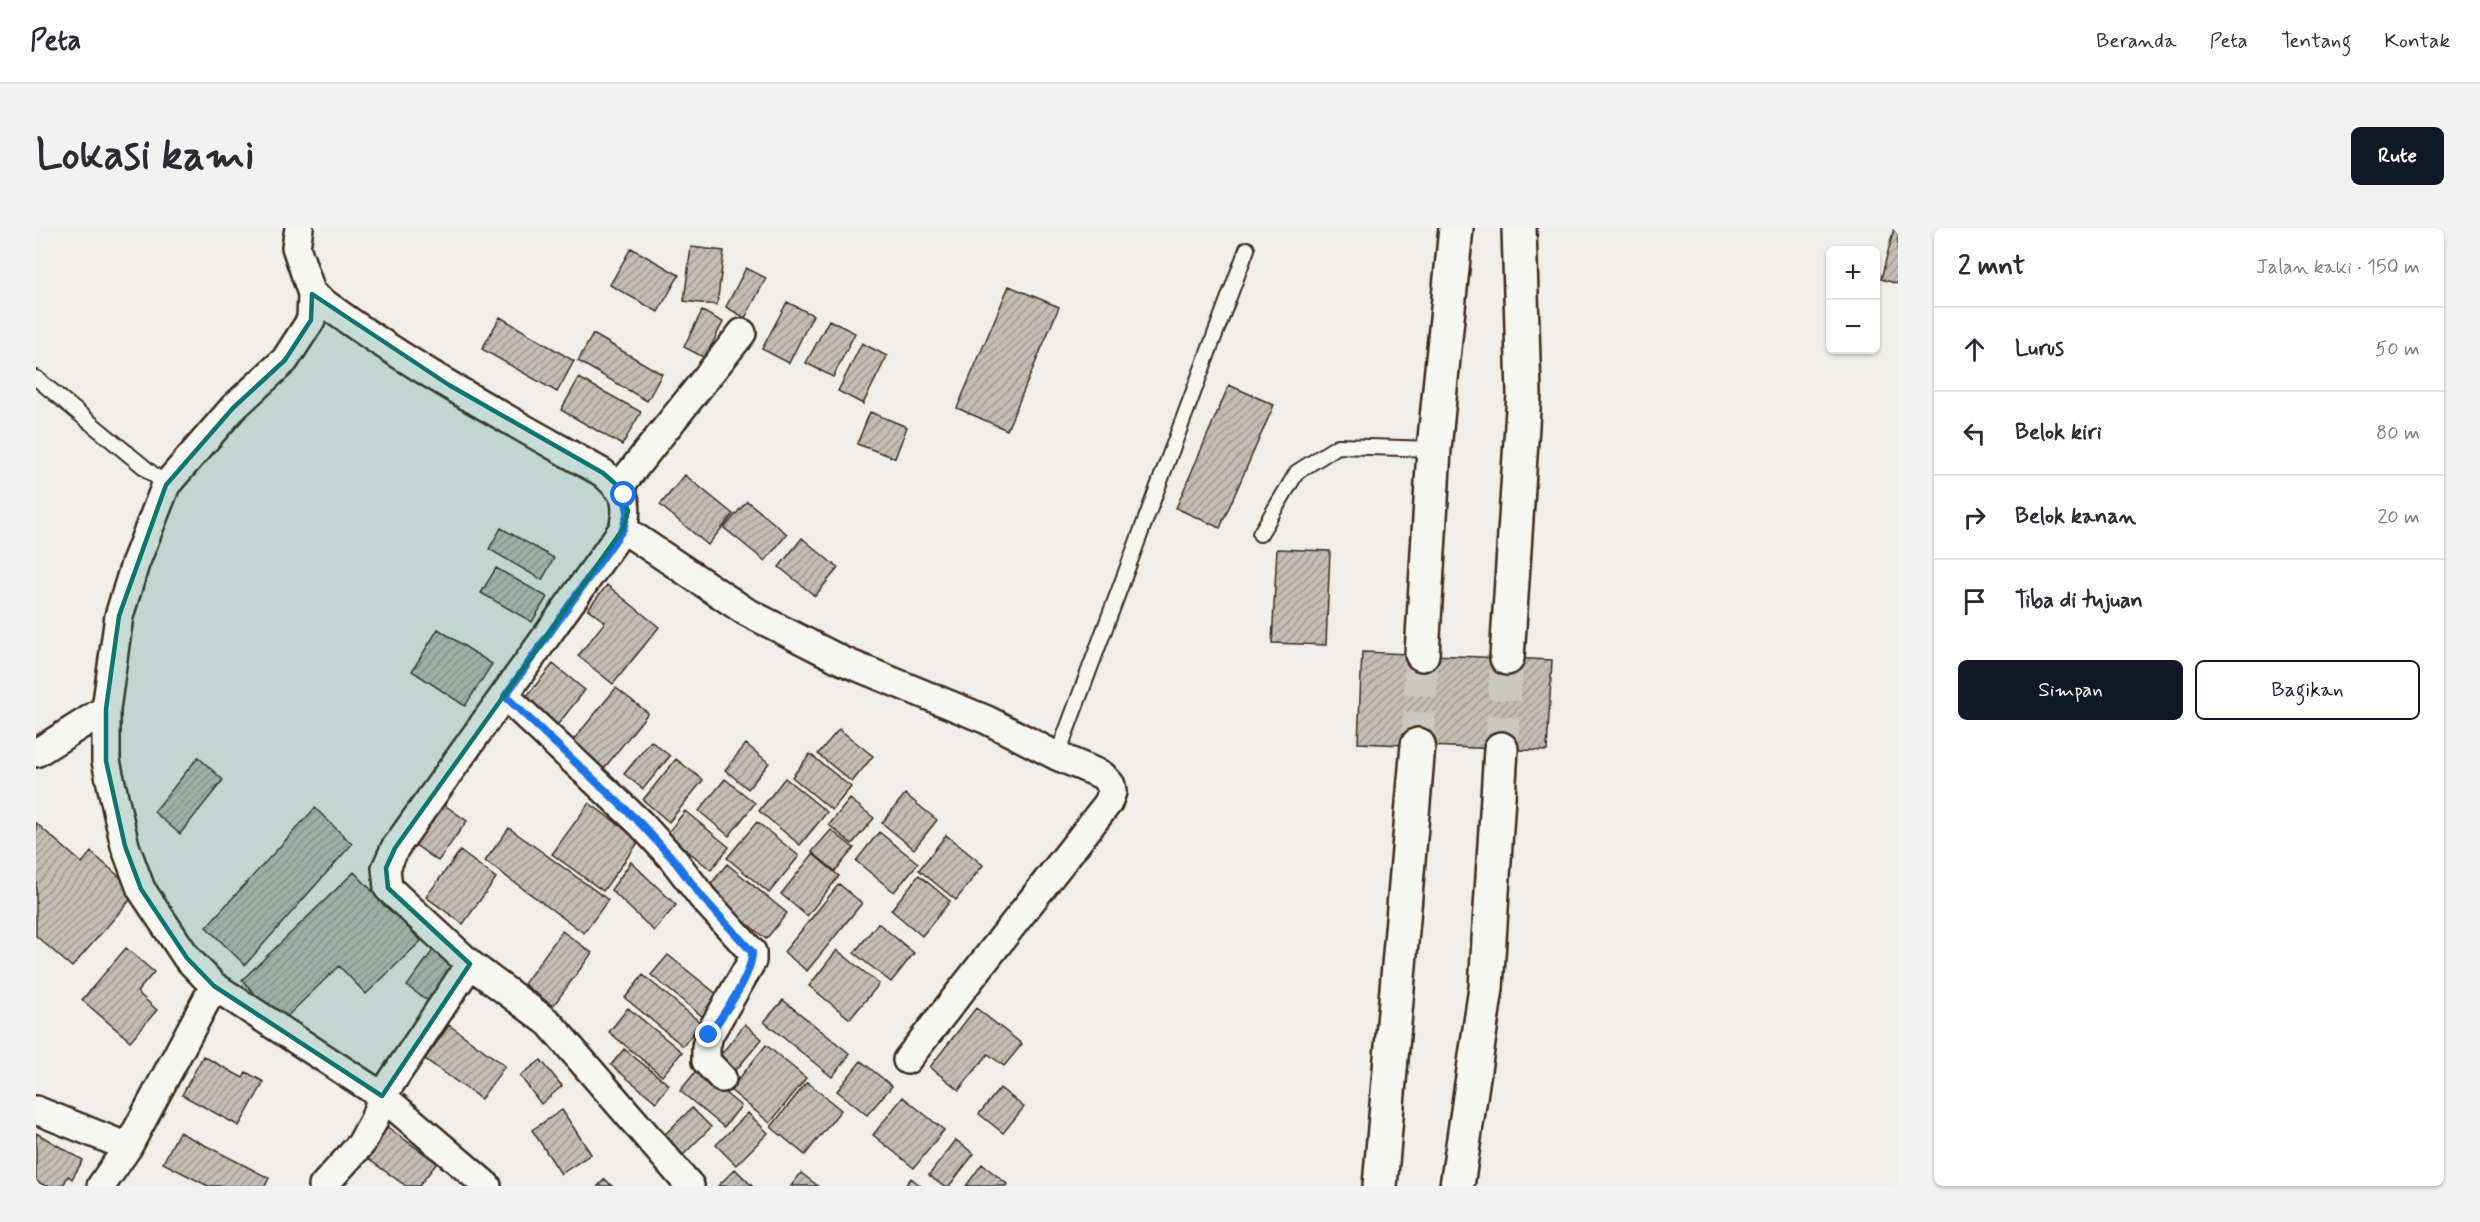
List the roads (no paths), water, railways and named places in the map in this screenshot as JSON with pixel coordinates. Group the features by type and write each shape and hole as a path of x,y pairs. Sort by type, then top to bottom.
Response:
{"highway":[{"path":"1422,654 1434,449 1456,228"},
{"path":"1507,658 1524,394 1519,228"},
{"path":"1380,1186 1418,745"},
{"path":"1457,1186 1486,988 1501,749"}],"street":[{"path":"299,228 296,247 312,294 311,320 285,360 233,408 166,485 135,564 119,616 106,709 106,761 124,846 141,889 187,958 214,986 382,1096 487,1186"},
{"path":"312,294 352,324 420,367 603,473 619,487 624,495 628,511 623,529 395,848 386,868 388,888 470,964 549,1023 690,1186"},
{"path":"619,487 742,333"},
{"path":"623,529 745,611 843,661 987,720 1057,756 1102,775 1111,785 1112,792 1108,803 907,1060"},
{"path":"505,696 641,824 752,952 752,961 709,1035 706,1047 706,1061 722,1078"},
{"path":"36,753 106,709"},
{"path":"323,1186 361,1144 374,1120 382,1096 470,964"},
{"path":"101,1186 128,1147 214,986"},
{"path":"36,1110 128,1147"}],"lane":[{"path":"1057,756 1247,249"},
{"path":"36,378 166,485"},
{"path":"1260,534 1297,472 1338,446 1434,449"}],"tunnel":[{"path":"1418,745 1422,654"},
{"path":"1501,749 1507,658"}]}
